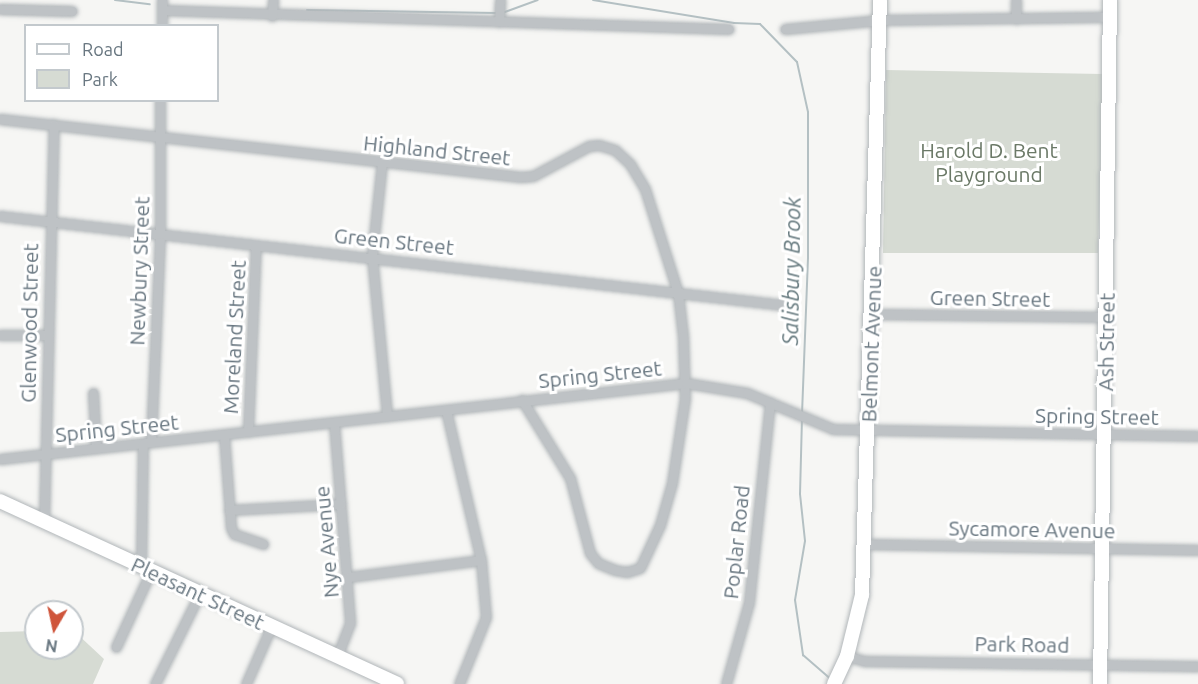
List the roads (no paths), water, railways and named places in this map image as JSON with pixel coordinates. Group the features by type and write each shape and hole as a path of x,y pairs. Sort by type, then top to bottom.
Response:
{"street":[{"path":"272,16 273,0"},
{"name":"Belmont Avenue","path":"836,681 847,656 862,595 873,314 880,0"},
{"path":"1016,0 1016,19"},
{"name":"Ash Street","path":"1100,684 1110,0"},
{"path":"0,9 13,4 72,11"},
{"path":"162,24 162,5 272,16 499,12 729,29"},
{"path":"785,29 881,20 1110,17"},
{"name":"Newbury Street","path":"146,569 147,443 160,234 159,102"},
{"name":"Highland Street","path":"0,119 521,177 533,176 589,147 598,145 615,150 630,164 645,189 678,293 686,383 676,464 660,525 640,567 627,572 598,563 590,553 570,478 522,400"},
{"name":"Glenwood Street","path":"44,522 54,124"},
{"path":"382,162 372,256 387,416"},
{"name":"Green Street","path":"0,216 372,256 784,305"},
{"name":"Moreland Street","path":"248,432 256,245"},
{"name":"Green Street","path":"873,314 1107,317"},
{"path":"0,335 47,335"},
{"name":"Spring Street","path":"0,459 686,383 730,388 770,402 810,422 833,429 1198,436"},
{"path":"93,393 96,448"},
{"name":"Poplar Road","path":"726,684 749,602 770,402"},
{"path":"446,410 481,560 486,617 459,684"},
{"name":"Nye Avenue","path":"334,422 349,577 350,623 336,657"},
{"path":"224,435 229,510 234,534 263,544"},
{"name":"Pleasant Street","path":"0,501 397,684"},
{"path":"229,510 341,504"},
{"name":"Sycamore Avenue","path":"865,544 1198,550"},
{"path":"349,577 481,560"},
{"path":"116,647 146,569"},
{"path":"155,684 200,593"},
{"path":"246,684 271,627"},
{"name":"Park Road","path":"847,656 865,661 1198,666"}],"waterway":[{"name":"Salisbury Brook","path":"115,0 150,4"},
{"name":"Salisbury Brook","path":"502,13 538,0"},
{"name":"Salisbury Brook","path":"593,0 734,23 760,24 797,62 808,112 808,258 802,412"},
{"name":"Salisbury Brook","path":"307,10 496,13"},
{"name":"Salisbury Brook","path":"802,418 800,494 805,541 795,600 803,655 831,679"}],"park label":[{"name":"Harold D. Bent Playground","path":"989,162"}]}
